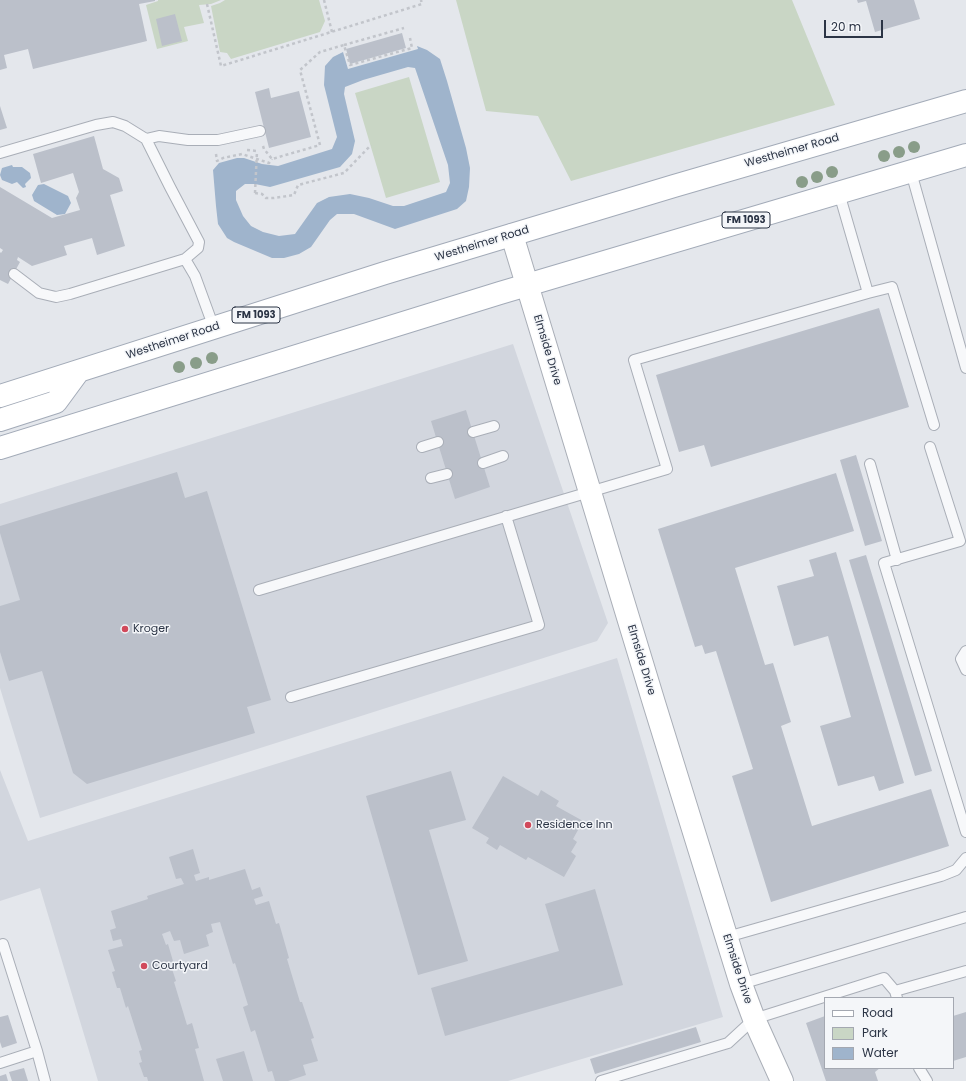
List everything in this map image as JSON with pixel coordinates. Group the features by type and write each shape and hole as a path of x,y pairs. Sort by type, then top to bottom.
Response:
{"main road":[{"name":"Westheimer Road","path":"0,396 385,273 674,186 966,101"},
{"name":"FM 1093","path":"0,448 527,285 911,172 966,154"},
{"name":"Elmside Drive","path":"512,235 589,492 741,984 754,1019 782,1081"},
{"path":"0,420 56,402 78,372"}],"lane":[{"path":"0,153 96,125 113,122 125,126 146,139 199,242 198,248 186,259 56,297 39,293 14,274"},
{"path":"146,139 160,136 188,140 218,140 260,131"},
{"path":"911,172 966,368"},
{"path":"839,193 868,293"},
{"path":"186,259 195,276 214,328"},
{"path":"259,590 667,469 634,360 892,287 934,425"},
{"path":"473,432 494,426"},
{"path":"422,447 438,442"},
{"path":"930,447 960,541 884,564 966,832"},
{"path":"483,463 503,456"},
{"path":"870,464 897,560"},
{"path":"431,478 447,474"},
{"path":"291,697 539,624 506,516"},
{"path":"966,651 961,659 966,670"},
{"path":"727,937 941,876 956,870 966,858"},
{"path":"741,984 966,917"},
{"path":"3,944 45,1081"},
{"path":"601,1081 728,1043 754,1019 884,978 896,994 966,970"},
{"path":"0,1063 37,1051"},
{"path":"920,1069 927,1081"}],"path":[{"path":"324,0 332,32"},
{"path":"207,4 221,66 422,4 421,0"},
{"path":"215,152 217,161 223,158 242,154 269,163 272,159 320,145 300,70 320,52 404,28"},
{"path":"344,45 350,65 412,48 410,38"},
{"path":"257,151 255,193 262,194 266,198 274,198 294,195 298,185 344,173 371,145"},
{"path":"264,149 272,159"}],"shaded area":[{"path":"513,344 608,623 597,641 40,818 0,688 0,504"},
{"path":"617,658 723,1017 508,1081 98,1081 40,888 0,901 0,770 28,841"}],"green space":[{"path":"158,0 221,0 211,4 199,5 204,23 184,27 188,41 157,49 146,5"},
{"path":"225,0 319,0 325,21 320,32 231,59 227,53 220,52 211,6"},
{"path":"456,0 792,0 835,105 571,181 538,116 486,111"},
{"path":"409,77 440,182 386,198 355,93"}],"water":[{"path":"417,46 427,50 440,59 447,81 466,148 470,168 469,187 466,201 457,209 395,229 354,214 337,214 330,220 311,247 299,254 284,258 272,258 227,238 218,224 216,206 213,170 219,163 237,158 244,158 262,164 278,166 332,149 337,137 324,85 325,66 333,57 343,52 348,69 418,49","holes":["408,67 415,68 448,165 450,183 446,192 404,206 393,206 369,198 350,194 329,197 317,203 295,234 279,236 263,232 251,226 243,216 236,200 236,191 245,184 270,187 340,167 352,154 355,141 344,94 345,87 363,80"]},
{"path":"12,165 13,167 22,167 30,173 31,178 25,184 26,187 23,188 17,182 12,184 2,180 0,175 2,168"},
{"path":"44,184 68,196 71,203 65,214 57,215 34,201 32,195 38,185"}],"building":[{"path":"0,0 155,1 139,4 147,41 33,69 28,49 4,55 7,68 0,70"},
{"path":"857,0 914,0 920,19 875,32 866,1 858,3"},
{"path":"175,14 182,41 162,46 156,19"},
{"path":"402,33 406,48 350,64 346,49"},
{"path":"269,88 271,98 299,91 311,137 269,148 255,92"},
{"path":"0,106 7,128 0,130"},
{"path":"94,136 103,169 119,178 123,191 110,195 125,246 97,255 92,238 64,246 67,255 32,266 18,257 17,260 20,262 8,284 0,280 0,252 1,253 3,250 0,248 0,187 52,218 80,210 76,198 79,192 73,173 41,183 33,154"},
{"path":"879,308 909,407 711,467 704,445 679,452 656,375"},
{"path":"466,410 490,487 455,499 431,421"},
{"path":"856,455 882,541 865,546 840,460"},
{"name":"Kroger","path":"177,472 185,498 207,491 271,700 247,707 255,733 87,784 73,773 42,671 9,681 0,652 0,606 20,600 0,533 0,526"},
{"path":"836,473 854,531 735,568 765,665 773,663 791,722 781,726 812,826 931,789 949,846 771,902 732,776 753,769 716,651 705,654 702,645 695,647 658,529"},
{"path":"836,552 904,783 879,791 874,776 838,786 820,726 851,717 828,636 794,646 777,586 814,576 809,560"},
{"path":"866,555 932,771 915,776 849,560"},
{"path":"451,771 466,820 429,830 468,961 418,975 366,796"},
{"name":"Residence Inn","path":"503,776 538,796 541,790 559,801 556,806 583,821 573,839 577,842 571,852 576,856 564,877 528,857 526,860 500,845 497,850 486,843 489,838 472,828"},
{"name":"Courtyard","path":"193,849 200,873 194,875 196,881 209,877 209,880 245,869 252,890 260,887 263,896 254,899 256,905 269,901 276,924 279,923 289,958 287,959 300,1002 302,1002 314,1038 311,1039 318,1061 303,1065 306,1075 288,1081 275,1081 272,1071 268,1072 255,1030 251,1032 243,1007 248,1005 220,922 211,924 213,932 206,935 209,946 184,954 180,940 174,941 170,931 162,934 166,945 168,944 175,968 172,969 176,981 174,982 187,1025 192,1023 199,1048 195,1049 204,1081 148,1081 147,1077 144,1077 139,1063 142,1062 139,1051 142,1050 128,1006 126,1008 120,988 117,988 112,972 115,971 108,950 123,946 121,939 113,941 110,930 116,928 111,911 148,899 147,896 184,884 181,878 176,879 169,857"},
{"path":"595,889 623,985 445,1036 431,988 559,951 545,904"},
{"path":"966,1012 966,1057 954,1061 954,1016"},
{"path":"8,1015 17,1043 2,1048 0,1042 0,1017"},
{"path":"824,1016 824,1069 879,1069 875,1072 878,1081 826,1081 806,1023"},
{"path":"696,1027 701,1042 595,1074 590,1059"},
{"path":"244,1051 253,1081 223,1081 216,1059"},
{"path":"24,1068 28,1081 12,1081 9,1072"},
{"path":"6,1074 8,1081 0,1081 0,1076"}],"place":[{"name":"Kroger","path":"125,629"},
{"name":"Residence Inn","path":"528,825"},
{"name":"Courtyard","path":"144,966"}]}
